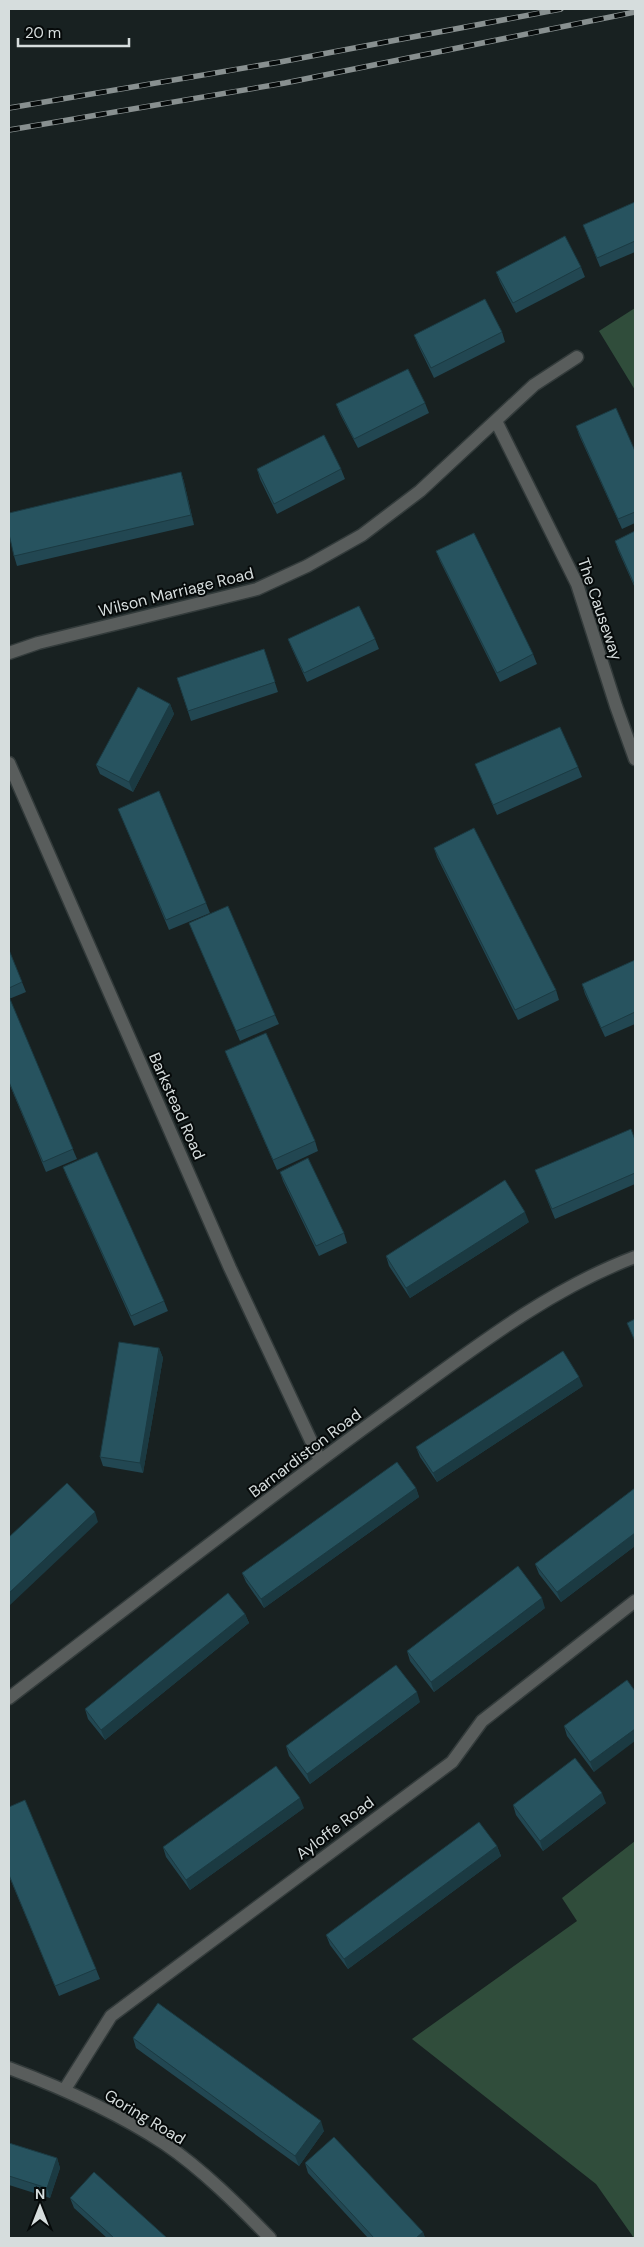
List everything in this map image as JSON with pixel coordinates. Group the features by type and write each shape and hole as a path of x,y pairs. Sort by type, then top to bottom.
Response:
{"street":[{"name":"Wilson Marriage Road","path":"9,653 38,643 257,589 299,570 362,535 420,491 534,385 577,357"},
{"name":"The Causeway","path":"496,421 577,584 635,759"},
{"name":"Barkstead Road","path":"9,763 230,1268 320,1460"},
{"name":"Barnardiston Road","path":"9,1698 320,1460 472,1350 541,1304 604,1268 635,1257"},
{"name":"Ayloffe Road","path":"66,2090 111,2016 452,1762 482,1721 635,1601"},
{"name":"Goring Road","path":"9,2068 66,2090 166,2145 234,2202 270,2238"}],"green space":[{"path":"635,308 635,390 599,331"},
{"path":"635,1841 634,2238 596,2184 412,2039 577,1921 562,1898"}],"building":[{"path":"635,202 635,241 597,258 583,225"},
{"path":"565,236 581,267 513,303 496,272"},
{"path":"485,299 502,332 431,368 414,335"},
{"path":"408,369 425,403 354,439 336,404"},
{"path":"616,408 635,451 635,512 618,519 576,426"},
{"path":"324,435 341,469 274,504 257,469"},
{"path":"181,472 191,515 14,556 9,534 9,513"},
{"path":"635,531 635,586 615,541"},
{"path":"474,533 533,654 497,673 436,551"},
{"path":"359,606 375,639 304,673 288,639"},
{"path":"264,649 275,682 188,711 177,678"},
{"path":"138,687 170,704 129,782 96,765"},
{"path":"560,727 578,767 493,805 475,764"},
{"path":"159,791 206,903 166,920 118,809"},
{"path":"474,828 556,990 515,1010 434,848"},
{"path":"228,906 275,1015 236,1031 189,923"},
{"path":"9,950 22,982 9,988"},
{"path":"635,960 635,1012 601,1028 582,984"},
{"path":"10,999 73,1149 43,1162 9,1082"},
{"path":"266,1033 315,1141 273,1160 225,1051"},
{"path":"631,1129 635,1140 635,1173 552,1209 535,1170"},
{"path":"97,1152 164,1301 131,1316 63,1167"},
{"path":"308,1158 344,1233 316,1246 280,1172"},
{"path":"505,1180 525,1212 406,1288 386,1256"},
{"path":"635,1319 635,1341 627,1323"},
{"path":"119,1342 159,1348 140,1463 100,1457"},
{"path":"563,1351 579,1377 433,1473 416,1447"},
{"path":"397,1462 416,1488 261,1599 242,1573"},
{"path":"67,1483 95,1512 9,1593 9,1537"},
{"path":"635,1488 635,1533 557,1592 535,1564"},
{"path":"518,1566 542,1598 431,1682 407,1651"},
{"path":"228,1593 245,1614 101,1730 85,1709"},
{"path":"396,1665 417,1692 307,1774 286,1746"},
{"path":"627,1680 635,1691 635,1729 590,1762 564,1726"},
{"path":"575,1758 602,1793 540,1841 513,1805"},
{"path":"276,1766 300,1798 186,1880 163,1847"},
{"path":"25,1800 96,1969 55,1986 9,1875 9,1807"},
{"path":"479,1822 497,1846 344,1959 326,1935"},
{"path":"158,2003 321,2121 295,2156 133,2038"},
{"path":"334,2137 423,2232 416,2238 374,2238 305,2163"},
{"path":"9,2143 57,2158 47,2188 9,2176"},
{"path":"94,2172 167,2238 114,2238 70,2198"}],"railway":[{"path":"9,108 280,62 561,9"},
{"path":"9,130 285,83 635,12"}]}
